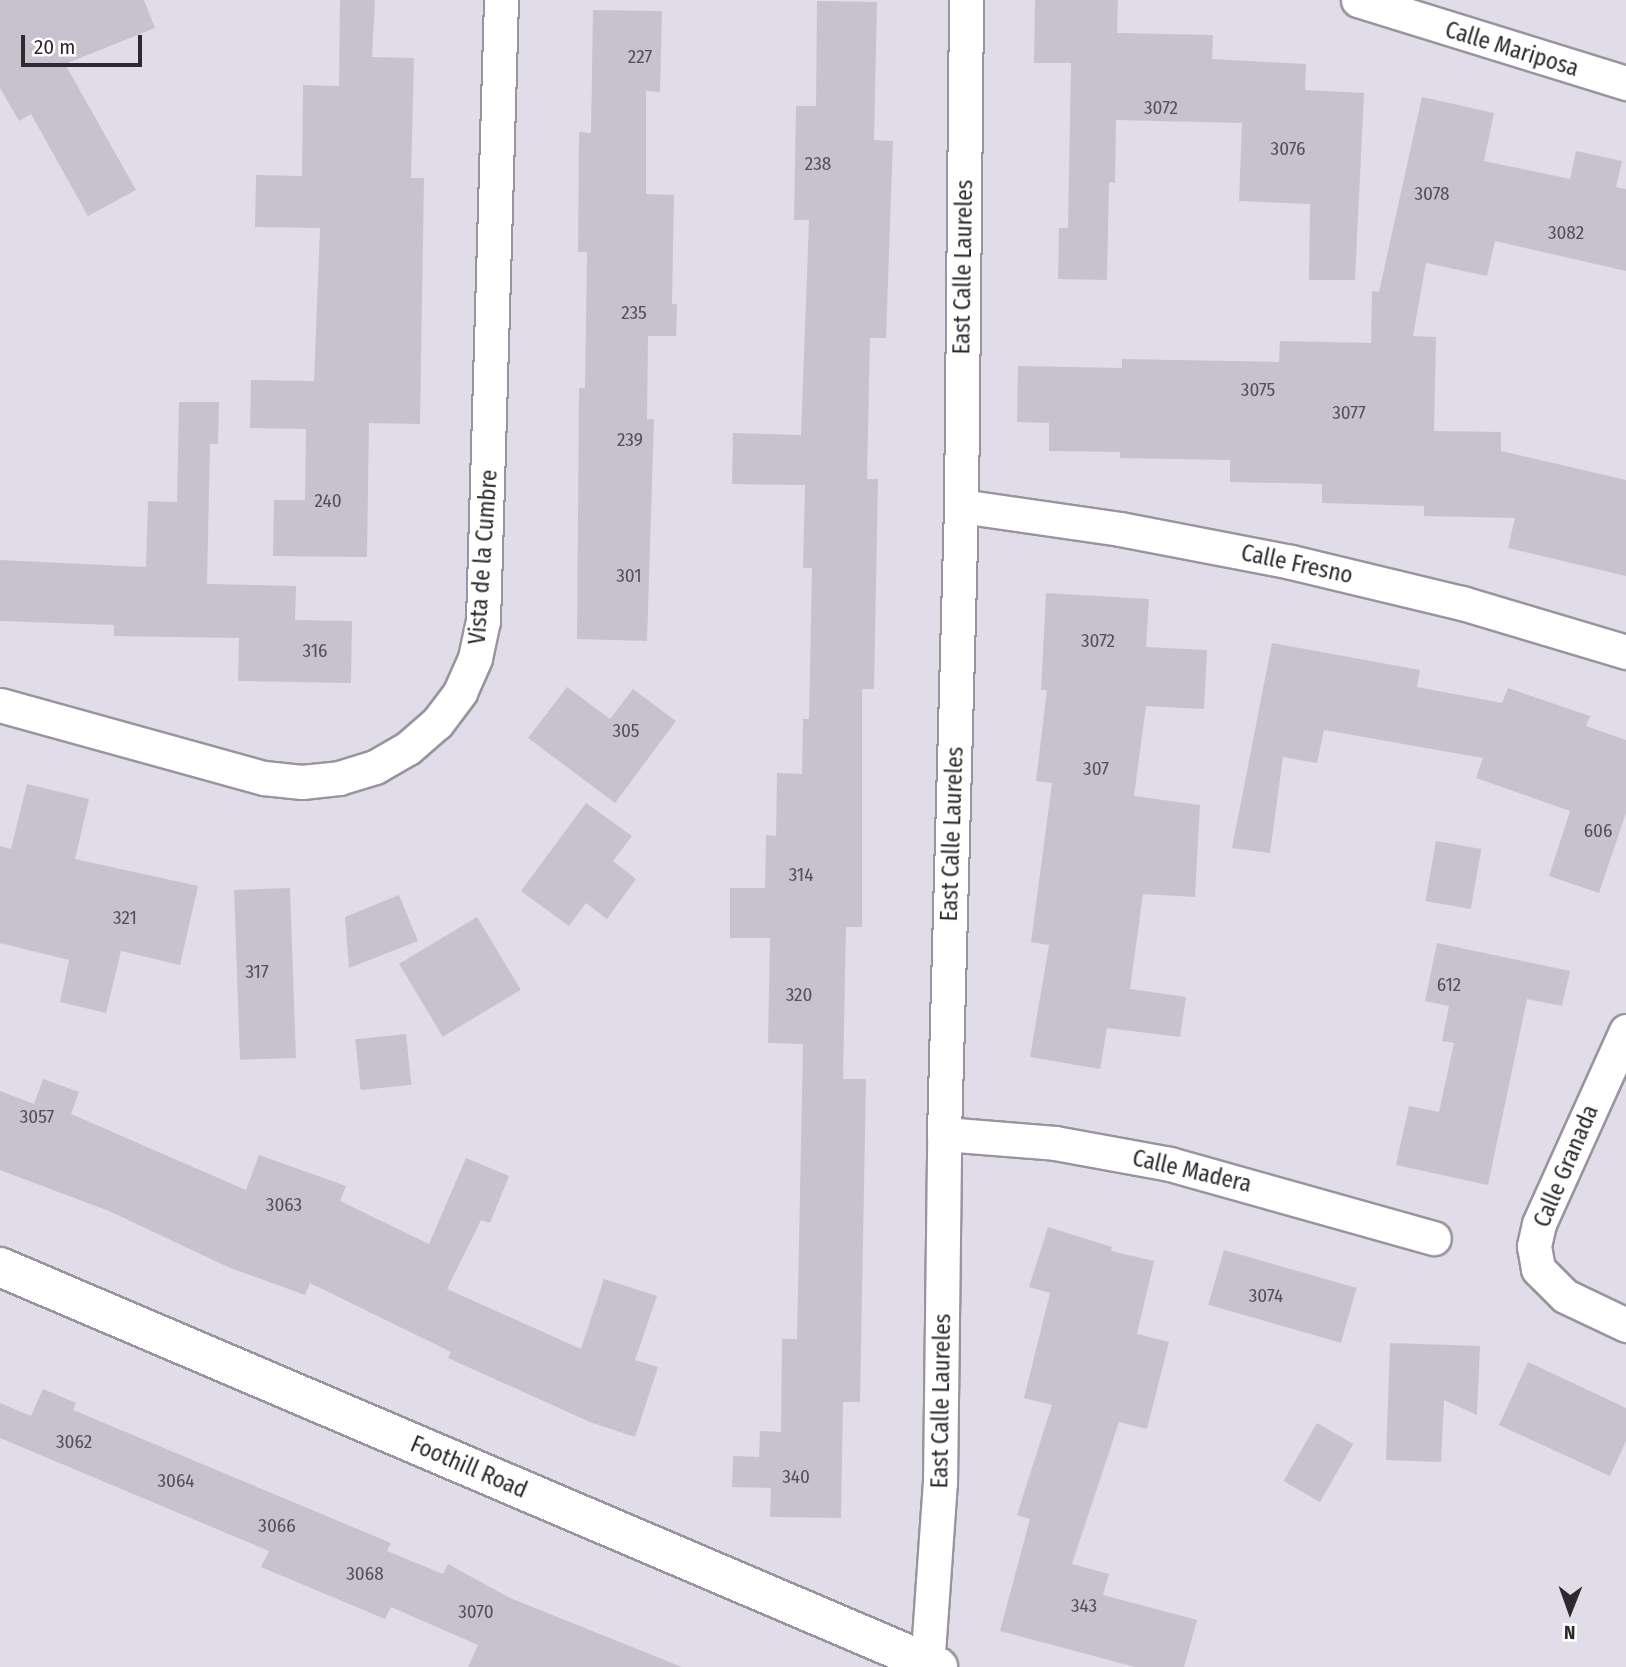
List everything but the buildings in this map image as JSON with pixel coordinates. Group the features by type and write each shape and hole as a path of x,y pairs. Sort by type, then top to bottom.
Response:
{"main road":[{"name":"Foothill Road","path":"0,1267 931,1666"}],"street":[{"name":"Vista de la Cumbre","path":"0,705 264,778 302,782 340,778 375,767 427,732 460,692 475,658 483,621 501,0"},
{"name":"East Calle Laureles","path":"931,1666 940,1483 944,1133 961,506 966,0"},
{"name":"Calle Mariposa","path":"1358,0 1626,83"},
{"name":"Calle Fresno","path":"961,506 1120,528 1292,562 1462,603 1626,652"},
{"name":"Calle Granada","path":"1626,1031 1539,1224 1534,1246 1538,1269 1565,1296 1626,1325"},
{"name":"Calle Madera","path":"944,1133 1055,1143 1170,1164 1434,1238"}]}
